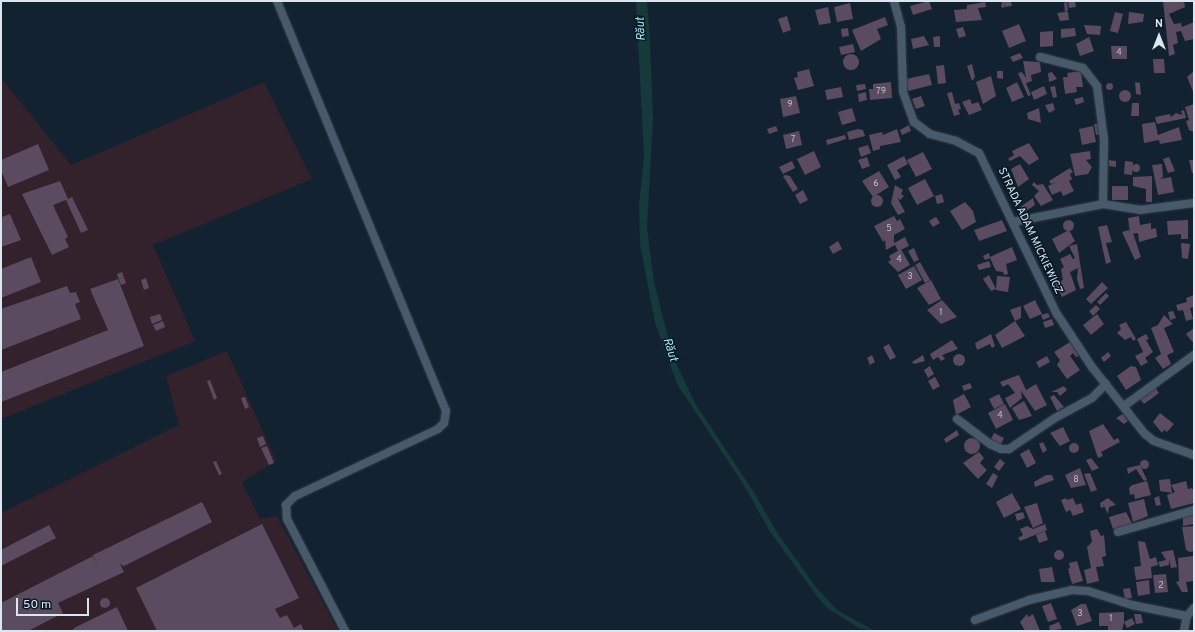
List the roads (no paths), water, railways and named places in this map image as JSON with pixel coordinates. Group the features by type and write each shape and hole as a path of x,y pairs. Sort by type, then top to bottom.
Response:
{"street":[{"path":"277,1 446,411 444,423 438,429 295,496 286,505 287,519 345,631"},
{"name":"STRADA ADAM MICKIEWICZ","path":"894,1 900,19 902,85 909,114 923,130 963,144 979,153 1057,314 1106,384 1145,434 1154,441 1194,455"},
{"path":"1040,57 1083,68 1097,86 1104,140 1103,204"},
{"path":"1012,222 1103,204 1140,210 1194,203"},
{"path":"1124,406 1194,355"},
{"path":"957,419 990,444 1009,449 1049,422 1092,398 1106,384"},
{"path":"1118,532 1194,510"},
{"path":"975,620 1023,602 1072,590 1088,591 1132,605 1187,616"},
{"path":"1184,631 1187,616 1194,608"}],"water":[{"name":"Răut","path":"636,1 647,1 650,41 653,119 647,228 654,282 673,357 695,403 755,494 778,534 816,587 837,610 875,631 859,628 827,608 816,595 769,530 745,487 677,384 655,323 640,244 639,205 644,156"}]}
